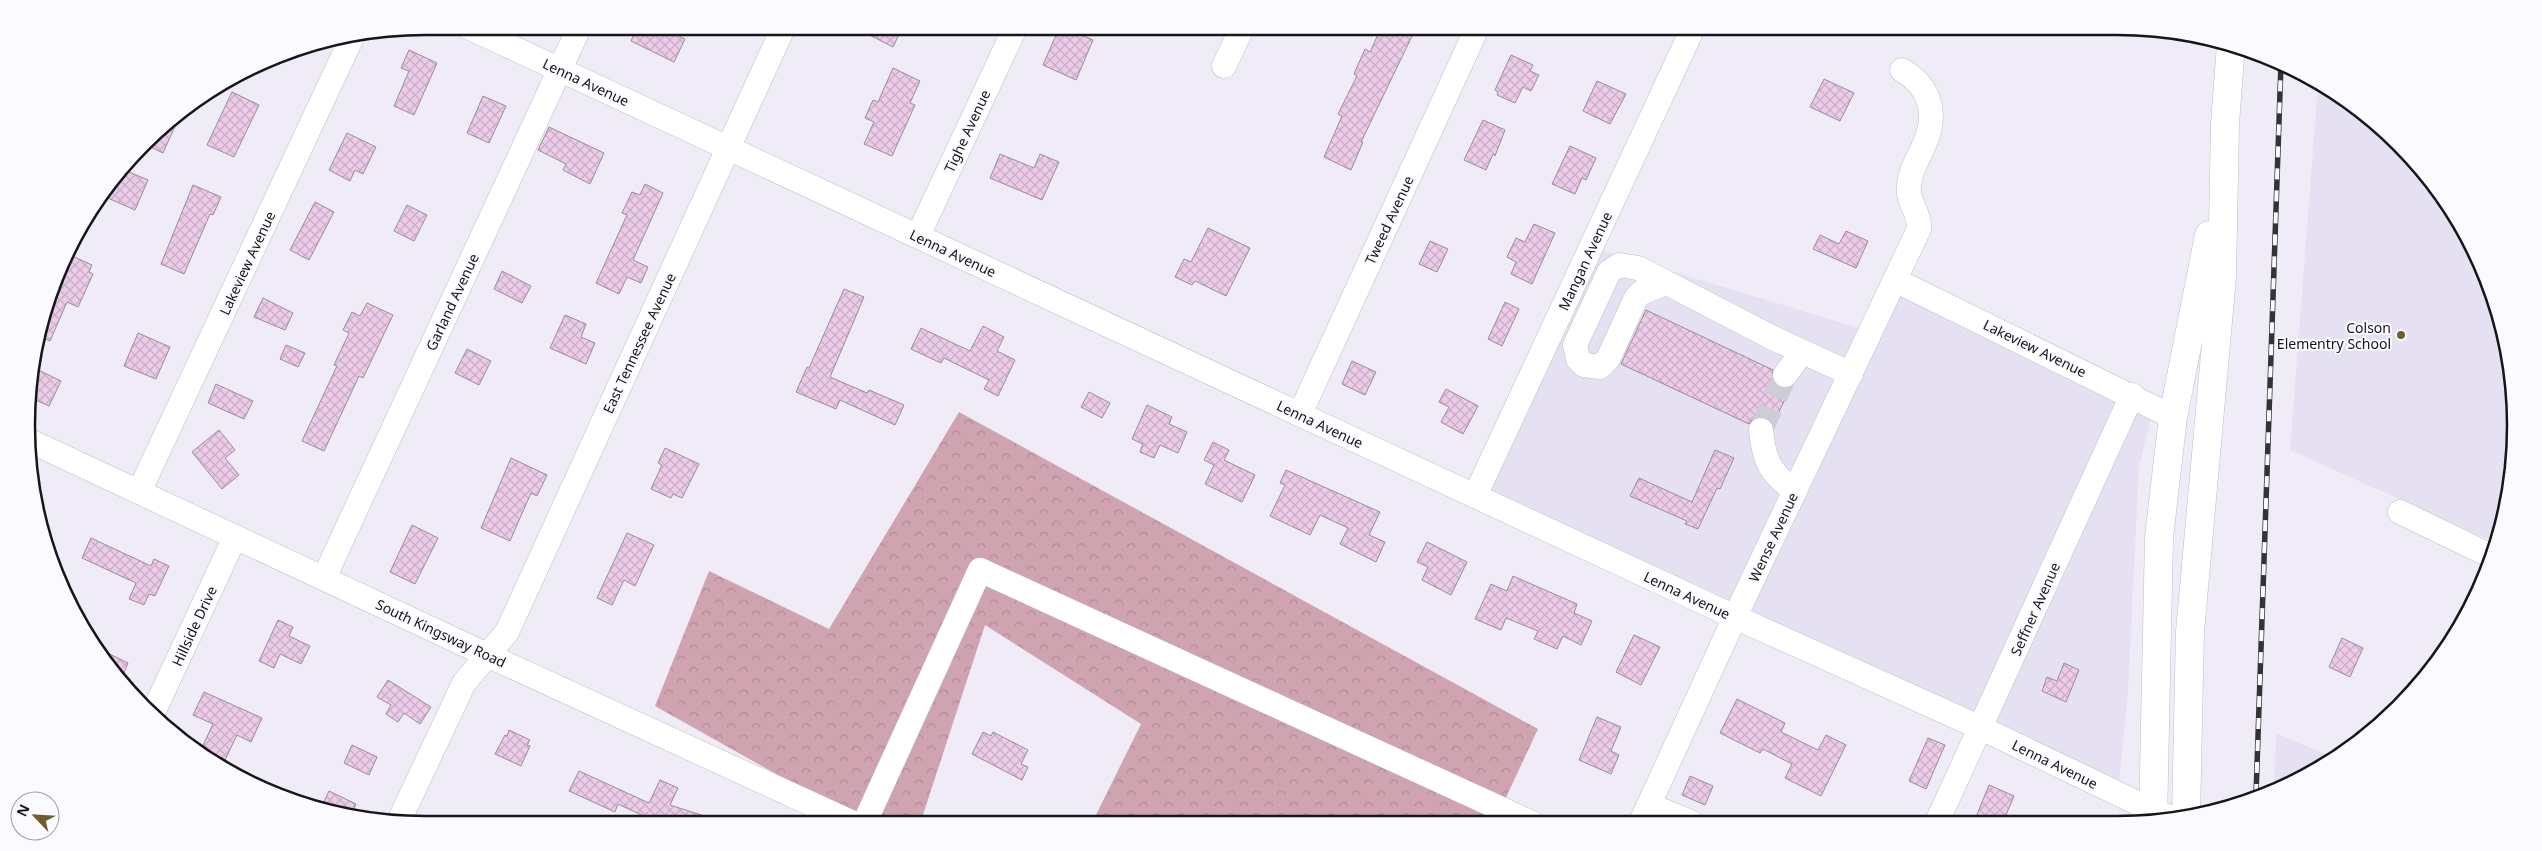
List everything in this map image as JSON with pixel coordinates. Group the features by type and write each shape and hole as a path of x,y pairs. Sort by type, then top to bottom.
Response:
{"main road":[{"path":"2186,809 2190,632 2222,277 2225,124 2230,52"},
{"path":"2161,813 2159,538 2174,417 2204,266 2225,124"}],"street":[{"name":"Lenna Avenue","path":"485,35 1735,617 1981,728 2155,814"},
{"name":"Garland Avenue","path":"324,578 576,35"},
{"name":"East Tennessee Avenue","path":"402,815 464,683 507,632 780,35"},
{"name":"Tighe Avenue","path":"918,236 1012,35"},
{"path":"1224,66 1239,35"},
{"name":"Tweed Avenue","path":"1300,414 1474,35"},
{"name":"Mangan Avenue","path":"1475,496 1690,35"},
{"name":"Lakeview Avenue","path":"139,492 349,43"},
{"name":"Wense Avenue","path":"1645,814 1735,617 1919,229 1920,219 1910,197 1908,186 1914,166 1925,144 1931,126 1932,113 1930,99 1925,89 1914,77 1902,70"},
{"name":"Lakeview Avenue","path":"1895,280 2174,417"},
{"path":"1666,283 1802,352 1850,374"},
{"path":"1785,375 1802,352"},
{"name":"Seffner Avenue","path":"1940,816 2132,395"},
{"path":"1761,430 1763,449 1769,467 1780,480 1795,491"},
{"name":"South Kingsway Road","path":"36,444 487,655 838,816"},
{"path":"2400,512 2485,553"},
{"name":"Hillside Drive","path":"156,708 235,537"},
{"path":"868,816 980,570 1517,816"}],"shaded area":[{"name":"Colson Elementry School","path":"2317,91 2374,132 2410,168 2455,230 2477,276 2494,324 2504,375 2506,400 2507,426 2504,476 2490,540 2290,450"},
{"path":"1601,250 1859,328 1870,308 1730,604 1489,492"},
{"path":"1901,293 2118,399 1975,715 1749,613"},
{"path":"2137,409 2152,416 2139,466 2128,690 2119,784 1994,724"},
{"path":"2276,733 2326,755 2312,764 2274,782"}],"green space":[{"path":"959,412 1538,729 1497,816 1095,816 1141,724 985,625 923,816 851,816 655,706 709,571 829,629"}],"building":[{"path":"634,35 677,35 685,39 674,62 631,41"},
{"path":"870,35 899,35 893,47"},
{"path":"1056,35 1081,35 1093,40 1076,80 1043,65"},
{"path":"1378,35 1413,35 1361,142 1363,142 1351,170 1324,157 1342,116 1338,114 1357,76 1354,74 1365,49 1370,52"},
{"path":"409,50 437,63 414,115 394,106 409,71 401,68"},
{"path":"1511,55 1533,65 1530,71 1539,75 1531,91 1523,87 1515,103 1497,95 1498,92 1495,90"},
{"path":"893,68 920,81 910,103 915,105 892,156 864,144 874,122 865,118 873,100 878,102"},
{"path":"1824,79 1854,93 1840,121 1810,107"},
{"path":"1597,81 1626,94 1610,124 1583,111"},
{"path":"232,92 259,105 234,157 207,145"},
{"path":"483,96 506,106 489,143 467,133"},
{"path":"1483,120 1505,130 1495,156 1493,154 1486,170 1464,160"},
{"path":"175,126 163,153 151,147"},
{"path":"549,127 604,153 590,184 563,170 566,164 538,150"},
{"path":"347,133 376,147 363,174 355,170 350,181 329,170"},
{"path":"1570,146 1596,158 1586,180 1582,178 1575,194 1552,184"},
{"path":"1000,154 1034,168 1040,154 1059,162 1042,200 990,178"},
{"path":"129,172 148,180 135,210 109,198"},
{"path":"645,184 663,193 633,260 648,267 641,283 627,277 619,294 596,283 627,215 622,213 632,192 640,195"},
{"path":"193,185 221,197 213,215 210,214 184,274 161,264"},
{"path":"315,202 334,212 309,260 290,250"},
{"path":"407,205 427,215 414,241 394,231"},
{"path":"1534,224 1555,233 1532,284 1511,274 1516,262 1507,257 1516,238 1525,242"},
{"path":"1208,228 1250,248 1226,296 1195,281 1192,285 1175,277 1184,259 1191,262"},
{"path":"1846,231 1868,241 1856,268 1813,249 1820,235 1839,244"},
{"path":"1430,241 1448,249 1437,272 1419,264"},
{"path":"73,257 92,265 89,272 93,274 78,307 67,302 50,341 45,339 48,324"},
{"path":"502,271 531,286 522,303 494,289"},
{"path":"844,289 864,297 830,377 867,393 869,390 904,405 895,425 840,400 836,409 796,392 807,367 809,368"},
{"path":"263,298 293,313 285,330 254,317"},
{"path":"1505,302 1519,309 1502,346 1488,339"},
{"path":"367,303 393,315 363,378 359,376 324,451 302,441 337,366 334,365 349,333 343,330 352,312 360,316"},
{"path":"1646,310 1773,370 1772,380 1776,386 1783,389 1791,387 1773,424 1767,418 1760,416 1753,419 1749,424 1621,364"},
{"path":"565,315 586,324 581,337 595,343 586,364 550,348"},
{"path":"983,326 1004,337 997,351 1015,360 998,396 984,389 989,380 944,358 941,363 911,349 921,328 970,351"},
{"path":"138,333 170,347 156,379 124,366"},
{"path":"286,345 305,353 298,367 280,359"},
{"path":"467,349 491,361 479,385 455,373"},
{"path":"1352,361 1376,372 1365,395 1342,384"},
{"path":"39,370 61,381 49,406 36,400"},
{"path":"216,384 253,401 244,419 208,403"},
{"path":"1446,389 1478,406 1463,434 1441,422 1449,407 1439,402"},
{"path":"1089,392 1110,403 1102,418 1081,407"},
{"path":"1147,405 1172,417 1169,424 1187,432 1178,453 1160,445 1154,458 1140,452 1143,444 1132,439"},
{"path":"219,430 235,450 225,458 239,475 222,489 192,452"},
{"path":"1213,442 1229,450 1224,460 1255,475 1242,502 1205,484 1214,465 1204,460"},
{"path":"665,448 699,464 682,498 673,494 671,498 651,489 662,465 658,463"},
{"path":"1715,450 1734,458 1720,489 1717,488 1698,529 1685,524 1687,521 1630,496 1639,478 1692,502"},
{"path":"511,458 547,475 537,496 531,493 510,541 481,528"},
{"path":"1286,470 1380,512 1369,535 1385,542 1376,562 1340,544 1348,528 1320,515 1310,535 1270,516 1285,485 1280,483"},
{"path":"412,525 438,538 415,584 390,572"},
{"path":"627,533 654,545 635,586 624,580 612,605 597,598"},
{"path":"91,538 151,566 154,559 169,566 155,596 149,594 144,605 129,599 136,583 82,558"},
{"path":"1427,542 1467,562 1451,595 1422,580 1428,567 1417,562"},
{"path":"1513,576 1577,604 1574,613 1592,621 1581,645 1563,636 1557,649 1534,639 1538,631 1506,618 1501,630 1475,619 1491,584 1507,591"},
{"path":"278,620 293,627 289,636 310,646 301,664 280,654 274,668 259,661"},
{"path":"1634,635 1660,647 1641,685 1616,672"},
{"path":"2342,638 2363,648 2350,677 2329,667"},
{"path":"110,654 128,663 124,673"},
{"path":"2064,663 2079,670 2066,702 2042,691 2047,677 2057,681"},
{"path":"388,680 431,707 420,724 404,713 398,722 386,714 391,705 377,697"},
{"path":"204,692 262,718 251,742 237,735 225,760 203,746 213,724 193,715"},
{"path":"1737,699 1785,723 1781,732 1818,750 1826,735 1846,745 1821,796 1785,778 1792,764 1763,749 1760,753 1720,733"},
{"path":"1597,717 1621,727 1611,751 1619,755 1611,774 1579,760"},
{"path":"509,730 530,740 527,745 530,746 521,766 495,754"},
{"path":"983,732 991,736 993,732 1028,750 1021,764 1028,767 1022,780 972,754"},
{"path":"1928,738 1945,745 1926,789 1909,781"},
{"path":"352,745 377,757 369,775 344,763"},
{"path":"579,771 649,803 660,780 678,788 670,805 704,816 644,816 618,804 615,812 569,791"},
{"path":"1690,776 1713,786 1705,805 1682,795"},
{"path":"1989,785 2014,796 2006,816 1976,816"},
{"path":"329,791 356,804 354,809 323,803"}],"tunnel":[{"path":"1761,430 1785,375"}],"railway":[{"path":"2256,790 2281,71"}],"place":[{"name":"Colson Elementry School","path":"2401,335"}]}
